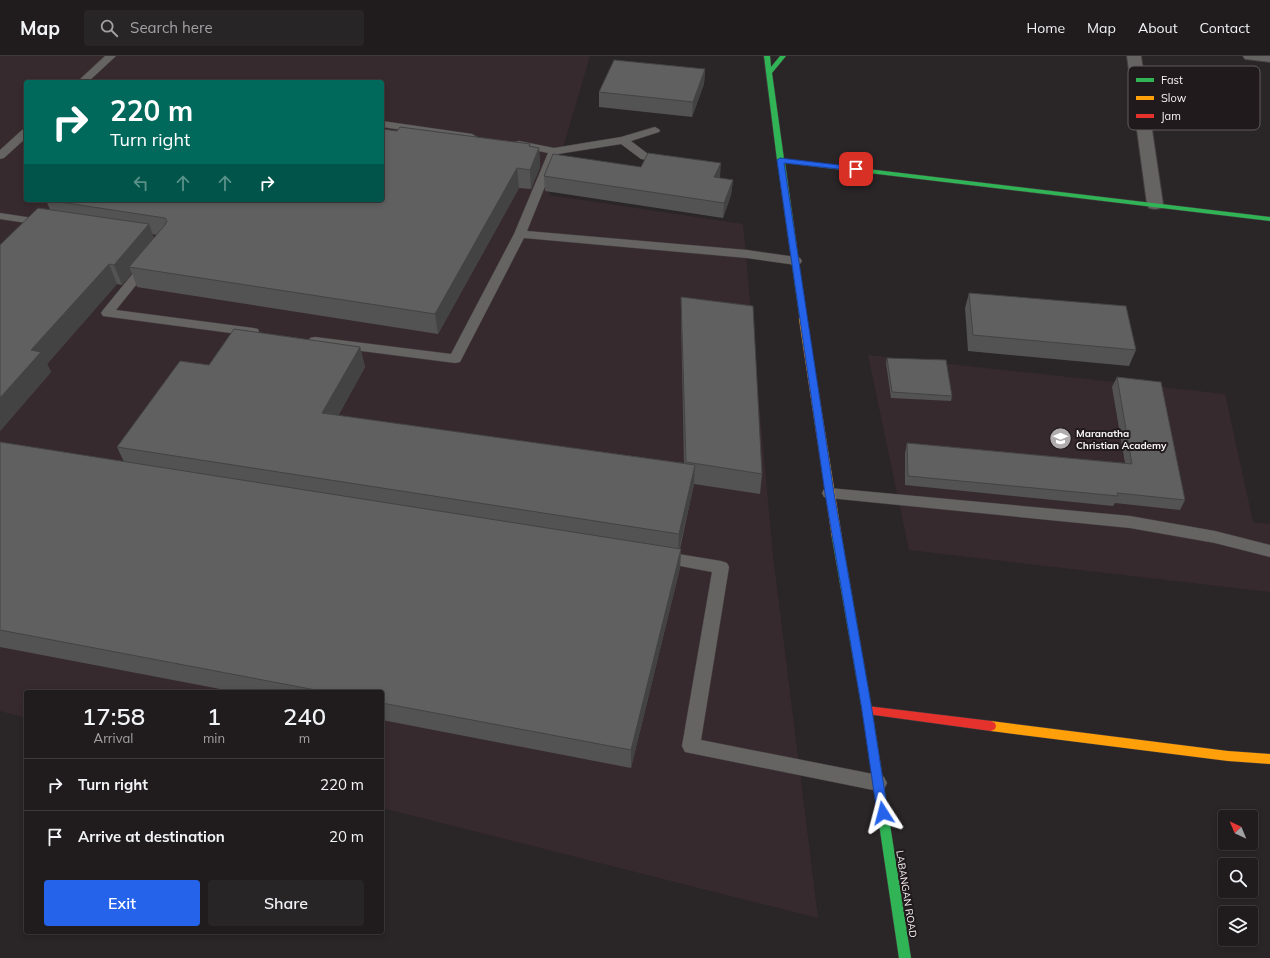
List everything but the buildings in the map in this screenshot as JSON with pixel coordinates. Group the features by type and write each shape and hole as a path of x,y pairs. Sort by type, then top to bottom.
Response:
{"main road":[{"name":"LABANGAN ROAD","path":"767,56 780,160 829,493 867,710 905,958"},
{"path":"769,73 783,56"},
{"path":"780,160 1270,218"},
{"path":"867,710 1228,756 1270,759"}],"street":[{"path":"1134,56 1135,66"},
{"path":"1250,56 1270,58"},
{"path":"1144,130 1155,204"}],"lane":[{"path":"84,80 111,56"},
{"path":"384,124 482,138"},
{"path":"511,143 554,151 623,140 655,130"},
{"path":"0,156 24,134"},
{"path":"623,140 645,157 674,160"},
{"path":"305,339 456,359 520,234 554,151"},
{"path":"0,216 61,225"},
{"path":"520,234 747,254 796,261"},
{"path":"157,253 106,313 265,334"},
{"path":"829,493 1130,522 1215,537 1270,551"},
{"path":"643,554 721,567 691,746 878,783"}],"shaded area":[{"path":"0,56 590,56 549,195 743,224 773,556 818,918 384,809 384,690 24,690 24,717 0,711"},
{"name":"Maranatha Christian Academy","path":"868,355 1225,394 1253,522 1270,524 1270,592 909,550"}],"traffic: fast":[{"path":"767,56 769,73"},
{"path":"783,56 769,73 803,319"},
{"path":"780,160 1270,219"},
{"path":"837,538 867,710 905,958"}],"traffic: slow":[{"path":"803,319 837,538"},
{"path":"991,726 1228,756 1270,759"}],"traffic: jam":[{"path":"867,710 991,726"}],"place":[{"name":"Maranatha Christian Academy","path":"1060,439"}],"route":[{"path":"856,169 780,160 803,308 829,493 867,710 883,813"}]}
